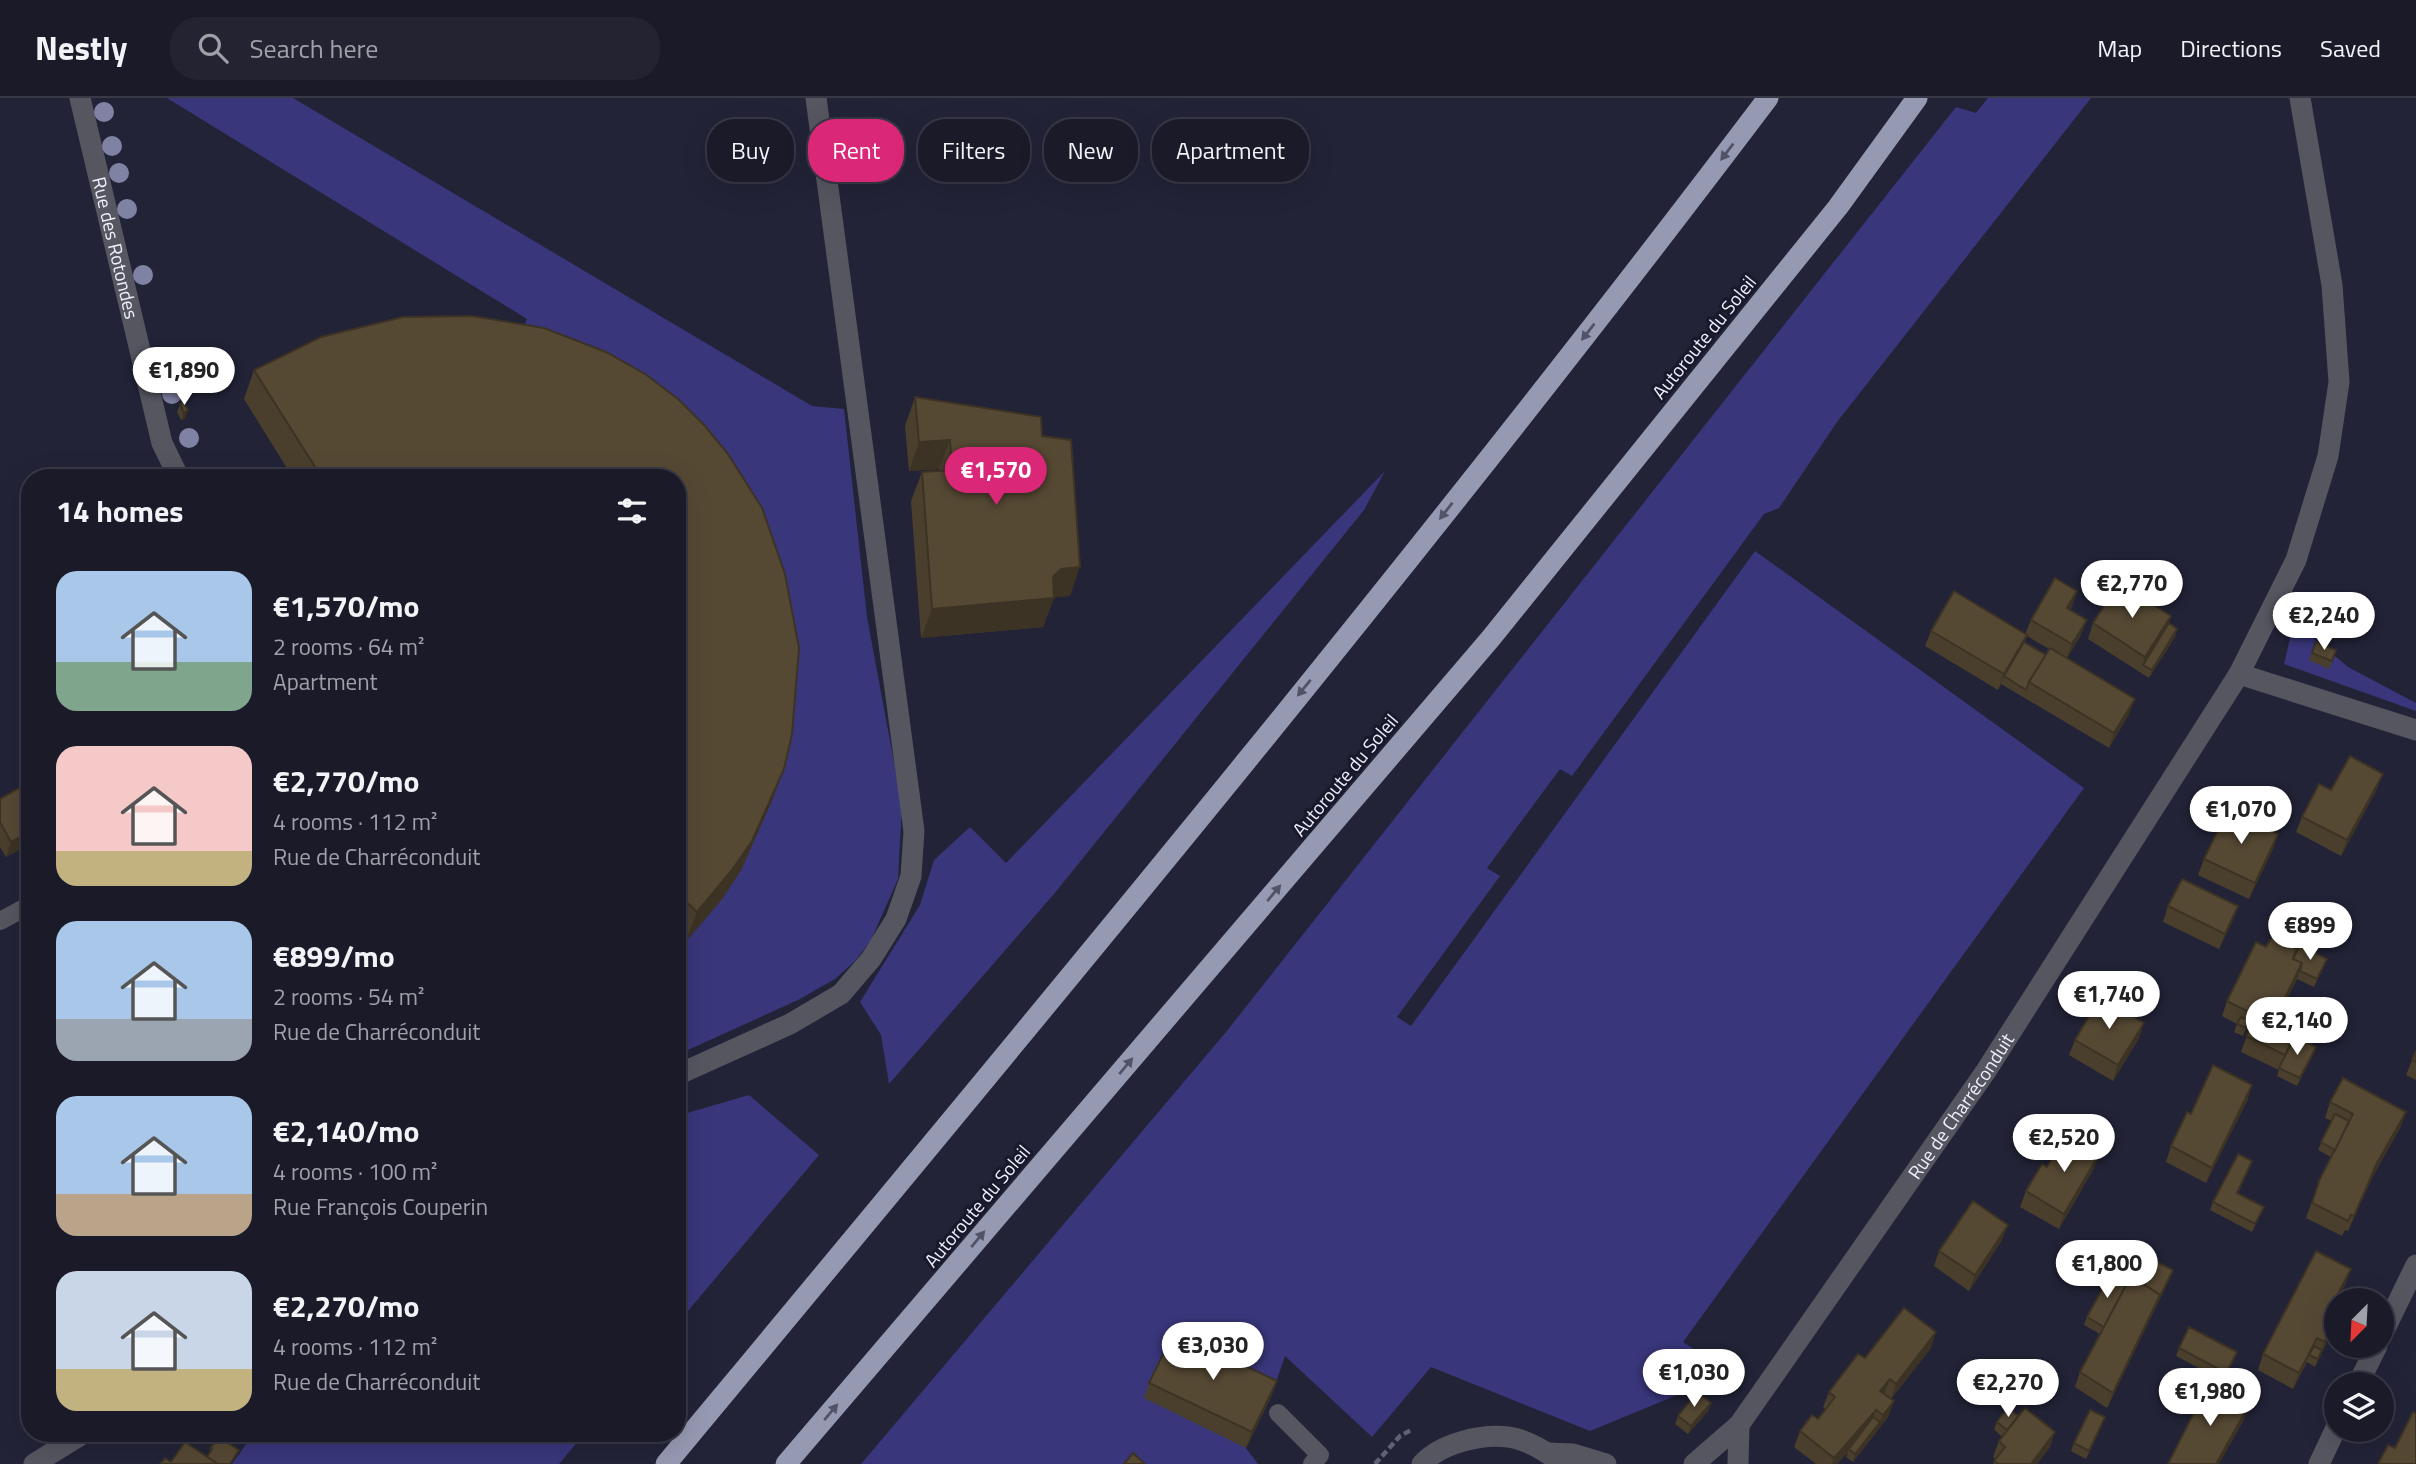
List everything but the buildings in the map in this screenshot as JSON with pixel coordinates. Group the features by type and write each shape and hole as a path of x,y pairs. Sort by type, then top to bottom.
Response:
{"highway":[{"path":"686,1440 1087,958 1518,421 1768,98"},
{"name":"Autoroute du Soleil","path":"786,1464 1491,638 1838,207 1917,98"},
{"path":"666,1464 684,1442"}],"street":[{"name":"Rue des Rotondes","path":"80,98 162,443 175,469"},
{"path":"686,1071 790,1024 841,994 871,959 896,919 911,877 914,831 816,98"},
{"name":"Rue de Charréconduit","path":"1694,1464 1740,1425 1986,1071 2239,674 2296,560 2328,456 2339,382 2332,285 2300,98"},
{"path":"2239,674 2416,730"},
{"path":"2394,1310 2416,1265"},
{"path":"1738,1464 1740,1425"},
{"path":"1422,1464 1430,1455 1472,1439 1510,1437 1555,1459 1573,1454 1606,1464"},
{"path":"34,1464 69,1442"},
{"path":"2319,1464 2329,1442"}],"lane":[{"path":"0,921 21,910"},
{"path":"1278,1413 1320,1455 1312,1464"}],"shaded area":[{"path":"167,98 293,98 812,406 844,409 867,617 902,805 898,879 871,940 855,961 835,979 798,1000 686,1051 686,941 722,899 741,870 773,798 785,734 730,501 513,353 527,319"},
{"path":"1988,98 2091,98 1837,422 1779,508 1764,514 1572,776 1560,769 1487,868 1500,876 1397,1017 1411,1026 1755,551 2084,788 1683,1342 1708,1358 1687,1391 1590,1431 1431,1367 1372,1437 1285,1356 1271,1397 1246,1448 1258,1464 861,1464 1226,1032 1956,107 1976,113"},
{"path":"1385,471 1364,510 1054,894 889,1084 881,1035 860,1002 920,905 934,860 970,827 1006,863"},
{"path":"2294,622 2348,667 2416,703 2416,711 2284,664"},
{"path":"749,1095 819,1155 686,1313 686,1113"},
{"path":"248,1442 577,1442 559,1464 232,1464"}]}
